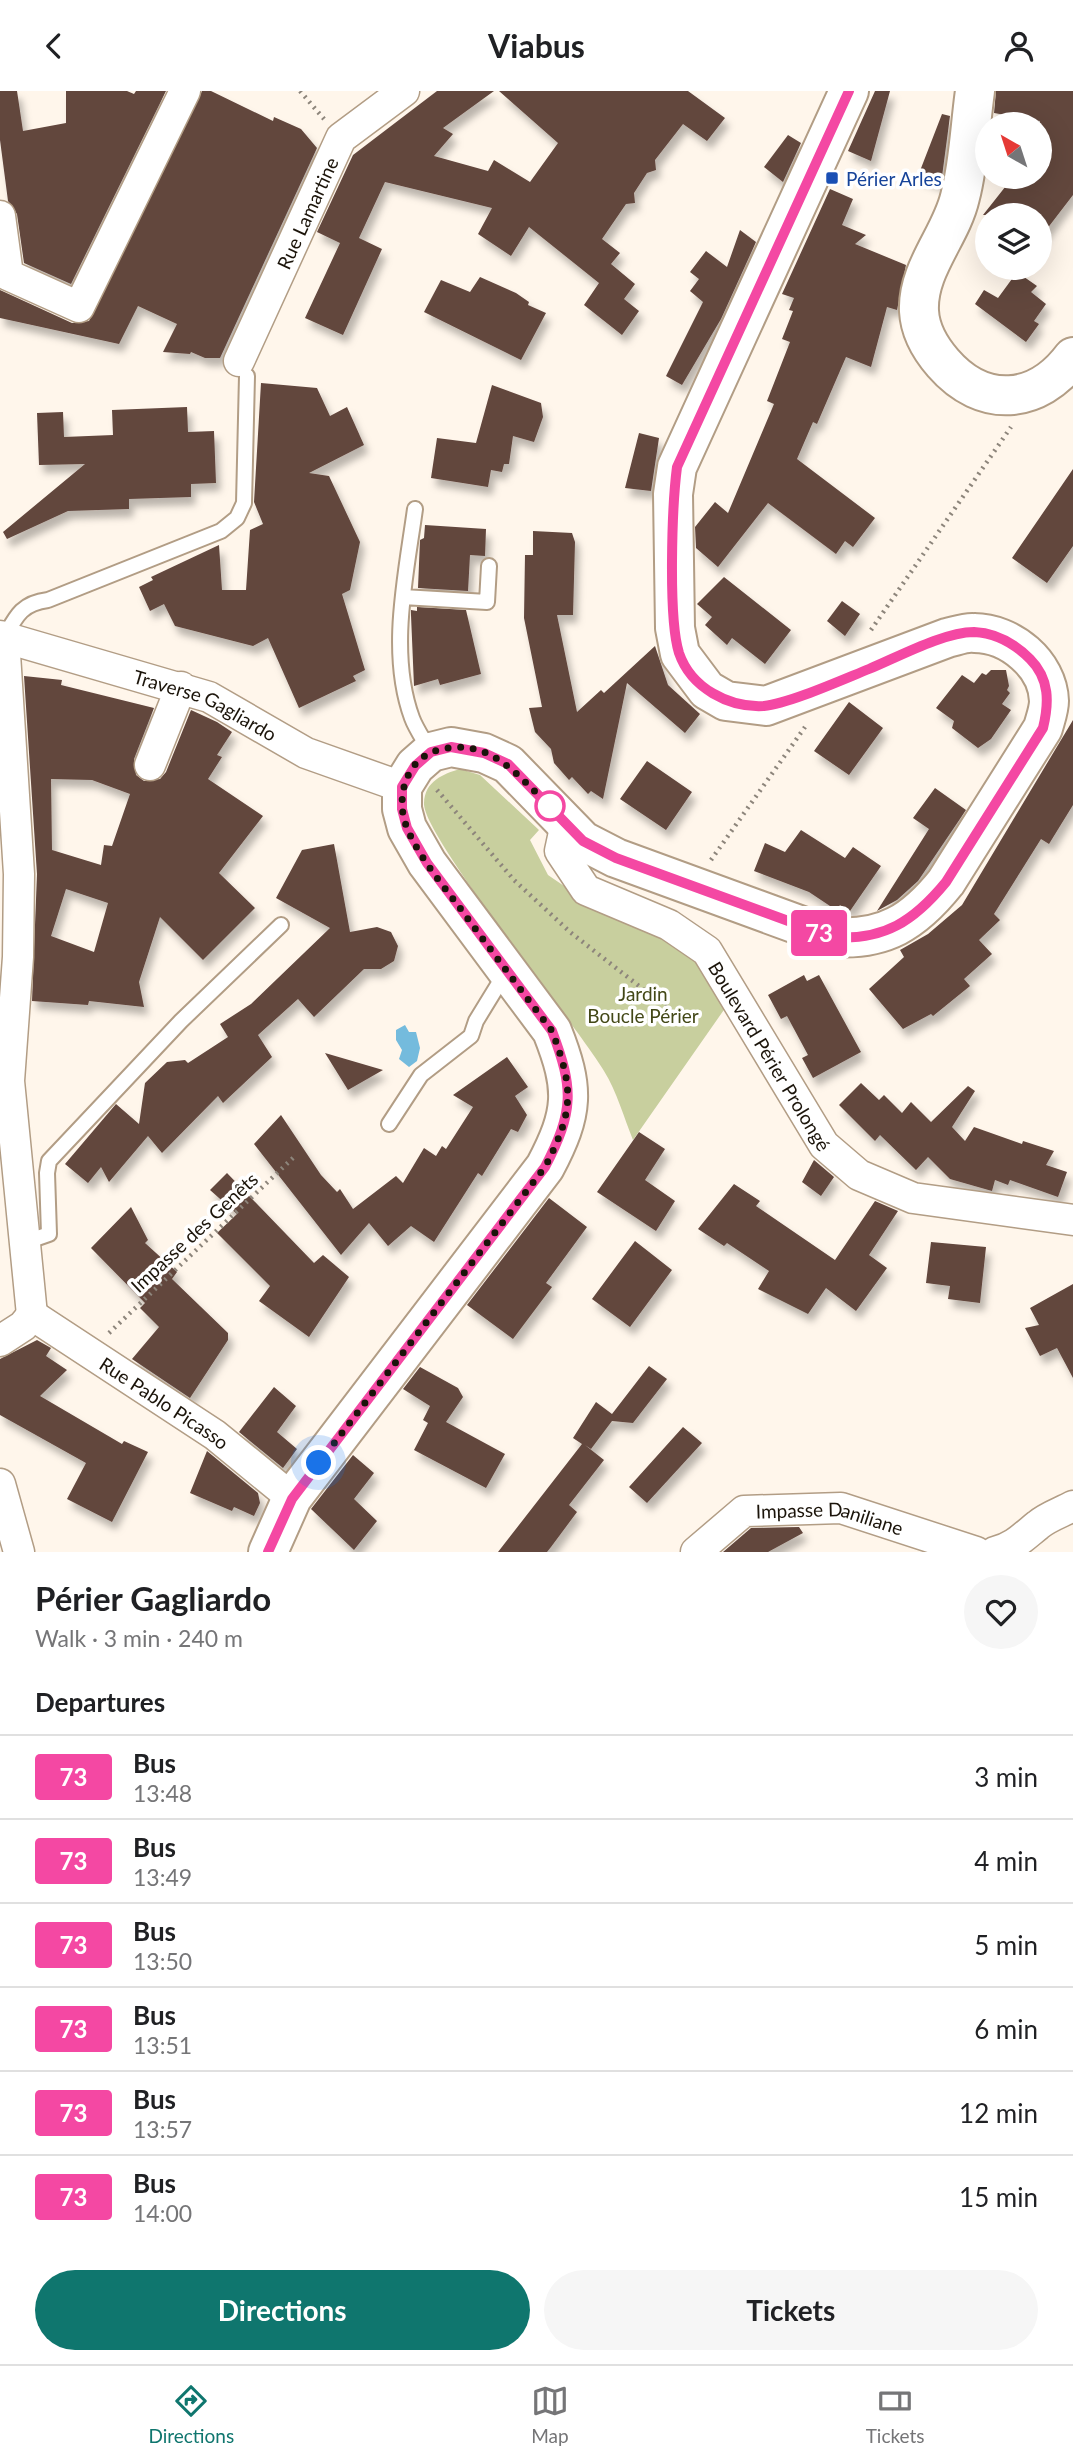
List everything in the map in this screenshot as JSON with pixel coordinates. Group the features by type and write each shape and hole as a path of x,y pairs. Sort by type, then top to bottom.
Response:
{"street":[{"path":"0,216 8,275 79,307 185,91"},
{"name":"Rue Lamartine","path":"243,368 341,138 404,91"},
{"path":"278,1548 292,1499 545,1167 564,1131 569,1092 552,1031 427,863 407,828 402,809 416,768 451,747 472,749 508,764 583,841 616,858 832,937 853,939 904,924 929,903 946,882 1043,728 1049,703 1046,687 1034,663 1019,648 999,636 973,632 947,638 836,682 766,706 726,701 707,690 680,655 675,628 673,494 677,467 849,91"},
{"path":"975,91 960,198 921,287 919,312 923,333 954,376 975,390 998,395 1018,395 1037,389 1063,370 1073,357"},
{"path":"0,1341 23,1326 32,1315 9,1081 18,957 19,874 2,637"},
{"name":"Traverse Gagliardo","path":"2,637 209,697 306,753 416,768"},
{"path":"150,765 181,687"},
{"name":"Boulevard Périer Prolongé","path":"566,823 560,851 586,890 669,925 707,951 824,1145 859,1175 913,1198 1073,1220"},
{"name":"Rue Pablo Picasso","path":"32,1315 215,1435 292,1499"},
{"path":"2,1499 19,1552"},
{"path":"995,1552 1007,1549 1026,1537 1038,1524 1073,1506"},
{"name":"Impasse Daniliane","path":"696,1552 744,1511 830,1508 841,1508 976,1552"}],"lane":[{"path":"2,637 19,611 32,602 48,600 221,531 237,518 244,503 243,368"},
{"path":"415,509 403,597 402,676 412,719 416,768"},
{"path":"403,597 487,603 489,566"},
{"path":"26,1243 49,1234 47,1173 50,1161 181,1021 281,925"},
{"path":"389,1124 421,1075 471,1036 476,1021 507,970"}],"path":[{"path":"416,768 514,880 570,932 671,1011"},
{"name":"Impasse des Genêts","path":"113,1328 294,1157"}],"green space":[{"name":"Jardin Boucle Périer","path":"460,769 480,775 539,830 530,840 548,875 583,899 643,923 698,958 728,1004 633,1140 617,1096 604,1071 473,890 430,822 424,803 428,789 441,776"}],"water":[{"path":"405,1025 409,1032 416,1032 420,1048 417,1061 409,1067 399,1059 402,1050 396,1040 396,1030"}],"building":[{"path":"0,91 17,91 23,131 66,123 66,91 127,91 134,94 136,91 166,91 71,284 24,263 17,214 8,201 0,140"},
{"path":"202,91 211,91 273,121 274,117 301,129 317,148 220,358 205,358 191,352 163,352 177,324 138,306 119,344 0,318 0,290 72,323 89,321"},
{"path":"437,91 494,91 443,128 453,134 434,156 488,171 494,160 530,182 558,143 499,91 688,91 725,118 707,141 683,124 655,160 656,170 647,173 634,193 635,203 626,204 602,239 620,253 611,264 635,284 624,299 639,311 622,335 584,305 599,283 529,227 511,256 478,234 492,208 385,182 359,238 382,249 343,335 305,318 340,243 317,232 353,155"},
{"path":"875,91 890,91 871,161 848,151"},
{"path":"996,91 1073,91 1073,195 1052,222 1052,203 992,203 1004,189 1052,189 1052,112 994,112"},
{"path":"942,114 950,116 941,184 918,176"},
{"path":"788,135 801,143 783,182 764,167"},
{"path":"830,189 853,199 842,225 866,235 855,244 906,265 897,310 887,307 871,367 846,357 817,424 813,422 797,459 875,518 853,547 845,541 836,554 768,503 718,567 696,548 695,527 715,502 728,513 774,404 767,401 790,342 782,339 793,311 789,310 794,298 782,294"},
{"path":"740,230 756,242 721,319 682,385 666,376 703,302 690,291 699,279 690,272 706,251 727,267"},
{"path":"480,277 516,293 529,302 528,305 546,313 521,360 424,312 441,280 470,292"},
{"path":"1011,280 1028,280 1037,286 1031,292 1046,304 1034,321 1039,324 1026,342 975,304 984,290 998,298"},
{"path":"261,383 317,388 330,416 347,407 364,445 309,473 329,476 360,542 350,590 342,594 365,670 353,676 356,681 299,708 268,638 253,646 175,626 164,604 150,611 139,587 153,580 151,577 219,545 222,590 246,590 250,530 263,524 254,502"},
{"path":"492,385 541,403 543,417 534,442 513,436 509,464 504,464 502,472 491,470 488,487 431,478 437,438 476,443"},
{"path":"187,407 188,432 214,431 216,483 191,484 191,497 129,499 129,509 68,511 7,539 3,532 85,464 39,465 37,413 63,412 64,437 113,435 112,410"},
{"path":"639,433 659,438 651,491 625,488"},
{"path":"1073,469 1073,546 1047,583 1012,558"},
{"path":"425,525 486,529 485,556 470,555 468,591 418,588 420,540 424,538"},
{"path":"533,531 572,533 575,542 573,615 557,615 577,712 601,690 604,693 655,646 668,685 700,714 685,733 627,683 603,799 591,791 588,794 572,777 569,780 554,763 551,749 535,732 529,708 542,707 524,618 525,555 533,555"},
{"path":"724,577 791,630 765,664 732,638 727,645 705,625 712,617 697,604"},
{"path":"842,601 860,614 845,636 827,621"},
{"path":"417,607 466,610 481,674 440,685 438,679 414,686 411,610 417,611"},
{"path":"991,670 1006,670 1009,686 1007,690 1010,693 1002,704 1011,710 991,739 978,748 952,728 954,721 936,708 962,675 974,683 982,673 986,675"},
{"path":"24,676 62,680 61,685 154,708 134,759 136,775 144,781 160,779 166,772 191,710 232,732 217,755 222,757 208,779 263,816 219,873 255,908 203,960 160,917 139,982 144,1007 89,1001 88,1005 32,1001 37,874","holes":["51,779 92,780 130,794 112,846 104,845 101,865 52,850","66,889 108,903 94,952 51,936"]},
{"path":"849,702 883,728 849,775 814,751"},
{"path":"1073,720 1073,805 1049,844 1041,839 994,914 1000,920 979,940 992,954 964,979 970,986 933,1016 931,1014 903,1029 869,989 904,957 900,950 928,934 962,905"},
{"path":"647,761 692,792 666,830 620,799"},
{"path":"935,788 966,810 918,881 897,900 877,911 929,829 913,818"},
{"path":"801,830 845,858 853,847 881,866 850,911 840,905 836,910 809,892 754,871 765,843 785,852"},
{"path":"334,844 350,932 377,927 391,932 398,946 394,961 381,969 364,969 314,1017 298,999 258,1035 272,1057 223,1103 218,1096 162,1153 148,1136 109,1182 101,1167 88,1183 65,1164 116,1104 139,1124 145,1083 167,1062 185,1060 188,1063 228,1037 220,1024 251,1004 330,928 276,898 302,850"},
{"path":"804,975 807,981 819,975 861,1052 813,1078 802,1058 808,1055 787,1016 781,1019 768,995"},
{"path":"325,1053 383,1070 348,1090"},
{"path":"507,1057 528,1087 515,1096 527,1115 518,1132 511,1129 482,1176 478,1173 434,1242 411,1226 388,1246 369,1223 341,1255 254,1144 281,1115 321,1175 337,1192 340,1189 353,1209 396,1176 403,1183 424,1148 436,1156 442,1146 446,1149 473,1107 453,1095"},
{"path":"861,1083 879,1100 884,1095 902,1113 911,1102 931,1122 968,1086 975,1091 952,1127 965,1141 974,1127 1022,1144 1023,1141 1054,1151 1046,1165 1067,1172 1058,1197 1010,1180 1008,1185 995,1180 992,1191 950,1179 928,1157 916,1170 880,1135 875,1141 839,1105"},
{"path":"639,1132 665,1149 645,1180 675,1201 656,1231 597,1192"},
{"path":"814,1160 834,1177 821,1196 802,1182"},
{"path":"227,1173 314,1263 323,1255 349,1277 309,1337 259,1301 270,1286 217,1233 237,1214 210,1190"},
{"path":"734,1184 760,1201 756,1206 835,1260 875,1201 898,1211 869,1255 887,1268 856,1311 826,1288 808,1314 758,1289 769,1271 727,1243 724,1246 698,1229"},
{"path":"549,1198 587,1227 546,1283 552,1287 513,1339 467,1305"},
{"path":"131,1207 148,1240 145,1243 177,1272 172,1279 228,1333 228,1340 190,1398 132,1359 159,1327 140,1308 145,1303 91,1248"},
{"path":"635,1241 672,1270 630,1327 592,1299"},
{"path":"931,1242 986,1247 980,1303 948,1299 950,1286 926,1283"},
{"path":"1073,1284 1073,1378 1057,1348 1040,1356 1025,1328 1039,1325 1030,1308"},
{"path":"37,1340 51,1348 46,1356 67,1370 40,1396 122,1444 124,1441 148,1452 112,1522 67,1499 86,1463 0,1415 0,1359"},
{"path":"649,1366 667,1379 633,1423 612,1421 591,1449 585,1445 604,1460 569,1505 577,1512 547,1552 498,1552 582,1444 573,1438 596,1402 612,1414"},
{"path":"420,1367 458,1388 463,1397 446,1422 505,1454 486,1488 414,1450 428,1423 423,1420 430,1406 403,1389"},
{"path":"274,1387 296,1406 277,1432 297,1449 283,1468 239,1432"},
{"path":"683,1427 702,1443 647,1503 629,1487"},
{"path":"207,1451 258,1493 260,1503 254,1516 234,1507 232,1511 190,1493"},
{"path":"353,1455 374,1473 354,1499 377,1521 354,1550 311,1509"},
{"path":"799,1527 803,1533 768,1552 723,1552 751,1528"}],"bus line":[{"name":"73","path":"268,1552 292,1499 545,1167 564,1131 569,1092 563,1061 552,1031 427,863 407,828 402,809 402,787 415,766 431,752 451,747 484,753 508,764 583,841 616,858 691,888 832,937 853,939 904,924 929,903 946,882 1043,728 1049,703 1046,687 1034,663 1019,648 999,636 973,632 947,638 836,682 766,706 726,701 707,690 680,655 675,628 673,494 677,467 685,444 849,91"}],"place":[{"name":"Périer Arles","path":"832,178"}],"route":[{"path":"319,1463 545,1167 564,1131 569,1092 563,1061 552,1031 427,863 407,828 402,809 402,787 415,766 431,752 451,747 472,749 508,764 550,806"}]}
